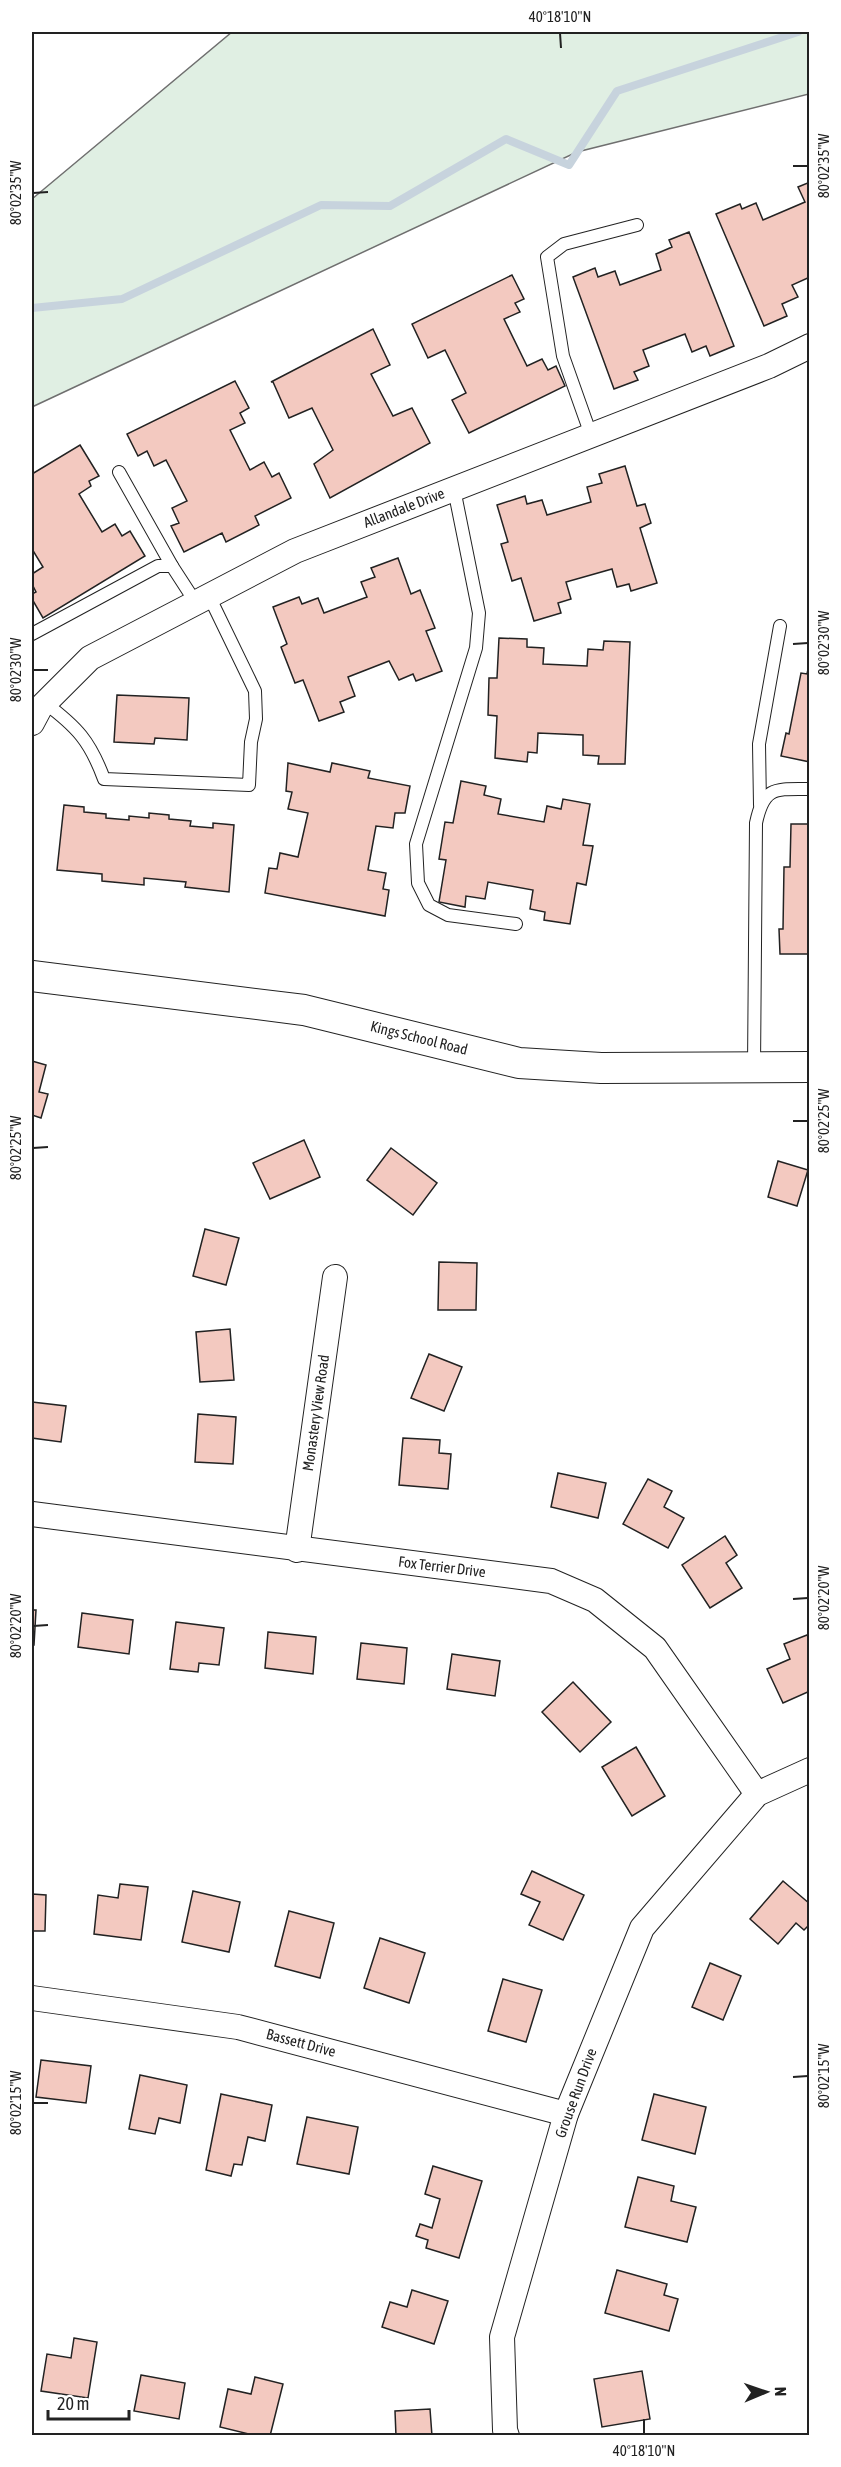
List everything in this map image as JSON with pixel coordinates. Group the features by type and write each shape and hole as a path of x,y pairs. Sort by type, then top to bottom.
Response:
{"street":[{"name":"Allandale Drive","path":"32,723 45,703 90,658 294,551 769,366 810,346"},
{"name":"Kings School Road","path":"32,976 304,1010 519,1063 601,1068 810,1067"},
{"name":"Monastery View Road","path":"297,1550 335,1277"},
{"name":"Fox Terrier Drive","path":"32,1514 551,1581 595,1600 655,1648 758,1794"},
{"path":"758,1794 810,1770"},
{"name":"Grouse Run Drive","path":"507,2436 502,2337 566,2115 642,1928 758,1794"},
{"name":"Bassett Drive","path":"32,1998 238,2026 566,2115"}],"lane":[{"path":"591,435 563,356 547,257 564,244 637,225"},
{"path":"45,703 72,724 89,744 104,779 249,785 251,742 256,719 255,691 202,599 171,566 119,472"},
{"path":"454,489 479,613 476,648 416,844 418,883 429,905 448,915 516,924"},
{"path":"32,634 158,566 171,566"},
{"path":"754,1067 756,823 760,805 759,744 780,626"},
{"path":"760,805 767,794 778,789 810,789"}],"green space":[{"path":"232,32 809,32 809,94 577,152 32,407 32,199"}],"building":[{"path":"810,182 810,277 792,285 798,297 782,304 787,316 764,326 716,214 740,204 742,209 756,203 763,220 805,202 798,187"},
{"path":"689,232 734,346 710,356 706,346 692,352 685,334 643,350 649,366 634,372 638,380 614,389 573,277 595,268 598,277 615,271 620,285 661,270 656,254 672,247 669,240"},
{"path":"512,275 524,299 515,303 520,312 504,319 527,366 542,359 548,370 556,366 565,386 469,433 452,400 466,393 445,350 428,358 412,324"},
{"path":"373,329 390,365 371,374 393,416 412,408 430,443 330,498 314,464 333,450 312,408 289,418 271,382"},
{"path":"235,381 249,408 240,413 245,423 230,430 250,470 264,462 272,477 279,473 291,498 255,516 259,525 226,542 222,533 184,552 171,526 179,523 172,508 187,501 166,460 154,466 147,451 138,456 127,434"},
{"path":"80,445 99,476 89,481 91,486 79,494 102,532 115,524 122,536 130,531 145,556 43,618 32,599 32,594 36,592 32,584 32,574 43,567 32,549 32,474"},
{"path":"625,466 637,506 645,504 651,523 640,528 657,583 631,591 629,584 617,587 612,569 566,582 571,599 558,603 561,613 534,621 521,578 512,581 501,544 508,542 497,505 525,496 527,504 542,500 547,515 591,502 587,487 602,483 599,474"},
{"path":"398,558 411,594 420,590 435,628 426,631 442,671 416,681 413,674 399,680 389,661 348,677 355,696 340,702 344,712 319,721 303,680 295,683 281,647 287,644 273,607 299,597 302,604 318,598 324,613 367,597 361,582 375,577 371,568"},
{"path":"499,638 527,639 527,647 544,648 543,664 587,666 588,649 603,650 604,641 630,642 625,764 598,764 599,756 583,755 583,735 538,733 537,753 528,752 527,762 495,758 497,716 488,715 489,678 497,678"},
{"path":"810,660 810,762 781,756 786,733 789,734 801,673 807,674"},
{"path":"117,695 189,698 187,740 155,738 154,744 114,742"},
{"path":"288,763 330,772 332,763 370,771 368,778 410,786 405,813 395,813 393,828 376,826 368,870 386,873 383,889 389,890 385,916 265,893 269,868 277,869 280,853 298,857 308,813 288,809 292,792 286,791"},
{"path":"461,781 486,786 484,795 501,799 498,814 544,822 547,806 561,809 563,799 590,804 583,845 593,846 586,885 577,883 570,924 544,920 545,912 530,909 533,890 488,882 485,899 466,896 465,907 439,902 446,860 439,859 445,822 453,823"},
{"path":"64,805 84,807 84,812 106,814 106,818 129,820 129,816 149,818 149,813 169,815 169,819 191,821 190,826 213,828 213,823 234,825 229,892 185,887 186,882 144,878 144,885 102,881 102,874 57,870"},
{"path":"791,824 810,824 810,954 780,954 779,929 783,929 784,867 790,867"},
{"path":"32,1061 46,1065 39,1092 48,1094 41,1118 32,1115"},
{"path":"304,1140 320,1177 270,1199 253,1163"},
{"path":"391,1148 437,1183 413,1215 367,1180"},
{"path":"778,1161 808,1170 797,1206 768,1197"},
{"path":"205,1229 239,1238 226,1285 193,1276"},
{"path":"439,1262 477,1263 476,1310 438,1310"},
{"path":"230,1329 234,1380 200,1382 196,1332"},
{"path":"429,1354 462,1367 444,1411 411,1398"},
{"path":"32,1402 66,1406 61,1442 32,1438"},
{"path":"198,1414 236,1417 233,1464 195,1462"},
{"path":"403,1438 440,1440 439,1453 451,1454 448,1489 399,1485"},
{"path":"558,1473 606,1483 598,1518 551,1507"},
{"path":"648,1479 672,1491 664,1507 684,1518 668,1548 623,1524"},
{"path":"725,1536 737,1555 726,1563 742,1588 710,1608 682,1565"},
{"path":"32,1610 36,1610 34,1645 32,1645"},
{"path":"82,1613 133,1620 129,1654 78,1647"},
{"path":"176,1622 224,1628 219,1665 199,1663 198,1672 170,1669"},
{"path":"268,1632 316,1637 313,1674 265,1668"},
{"path":"807,1635 810,1641 810,1691 783,1703 767,1669 790,1659 784,1644"},
{"path":"361,1643 407,1648 404,1684 357,1679"},
{"path":"452,1654 500,1661 495,1696 447,1689"},
{"path":"573,1682 611,1722 580,1752 542,1712"},
{"path":"636,1747 665,1796 632,1816 602,1767"},
{"path":"532,1871 584,1895 563,1940 529,1925 540,1902 521,1894"},
{"path":"783,1881 810,1904 810,1924 804,1930 796,1923 778,1944 750,1919"},
{"path":"120,1884 148,1887 141,1940 94,1934 98,1895 118,1898"},
{"path":"193,1891 240,1902 229,1952 182,1942"},
{"path":"32,1894 46,1895 45,1931 32,1931"},
{"path":"289,1911 334,1923 320,1978 275,1966"},
{"path":"380,1938 425,1953 409,2003 364,1988"},
{"path":"710,1963 741,1976 723,2020 692,2007"},
{"path":"503,1979 542,1990 526,2042 488,2031"},
{"path":"41,2060 91,2066 86,2103 36,2097"},
{"path":"140,2075 187,2085 180,2123 159,2118 155,2134 129,2129"},
{"path":"221,2094 272,2105 265,2141 248,2137 242,2165 234,2164 231,2176 206,2170"},
{"path":"654,2094 706,2107 695,2154 642,2140"},
{"path":"307,2117 358,2127 349,2174 297,2164"},
{"path":"433,2166 482,2181 459,2258 426,2248 428,2240 416,2236 420,2224 432,2228 440,2199 425,2194"},
{"path":"638,2177 674,2186 671,2201 696,2207 687,2242 625,2227"},
{"path":"617,2270 667,2284 664,2295 678,2299 669,2331 605,2313"},
{"path":"412,2290 448,2301 434,2344 382,2327 390,2302 407,2307"},
{"path":"74,2338 97,2342 88,2398 41,2391 47,2354 71,2358"},
{"path":"642,2371 650,2419 602,2427 594,2379"},
{"path":"141,2375 185,2383 179,2419 134,2411"},
{"path":"255,2377 283,2384 270,2436 257,2436 220,2427 228,2389 251,2394"},
{"path":"430,2409 432,2436 396,2436 395,2411"}],"waterway":[{"path":"32,308 122,299 321,205 390,206 506,139 569,165 617,91 798,32"}]}
